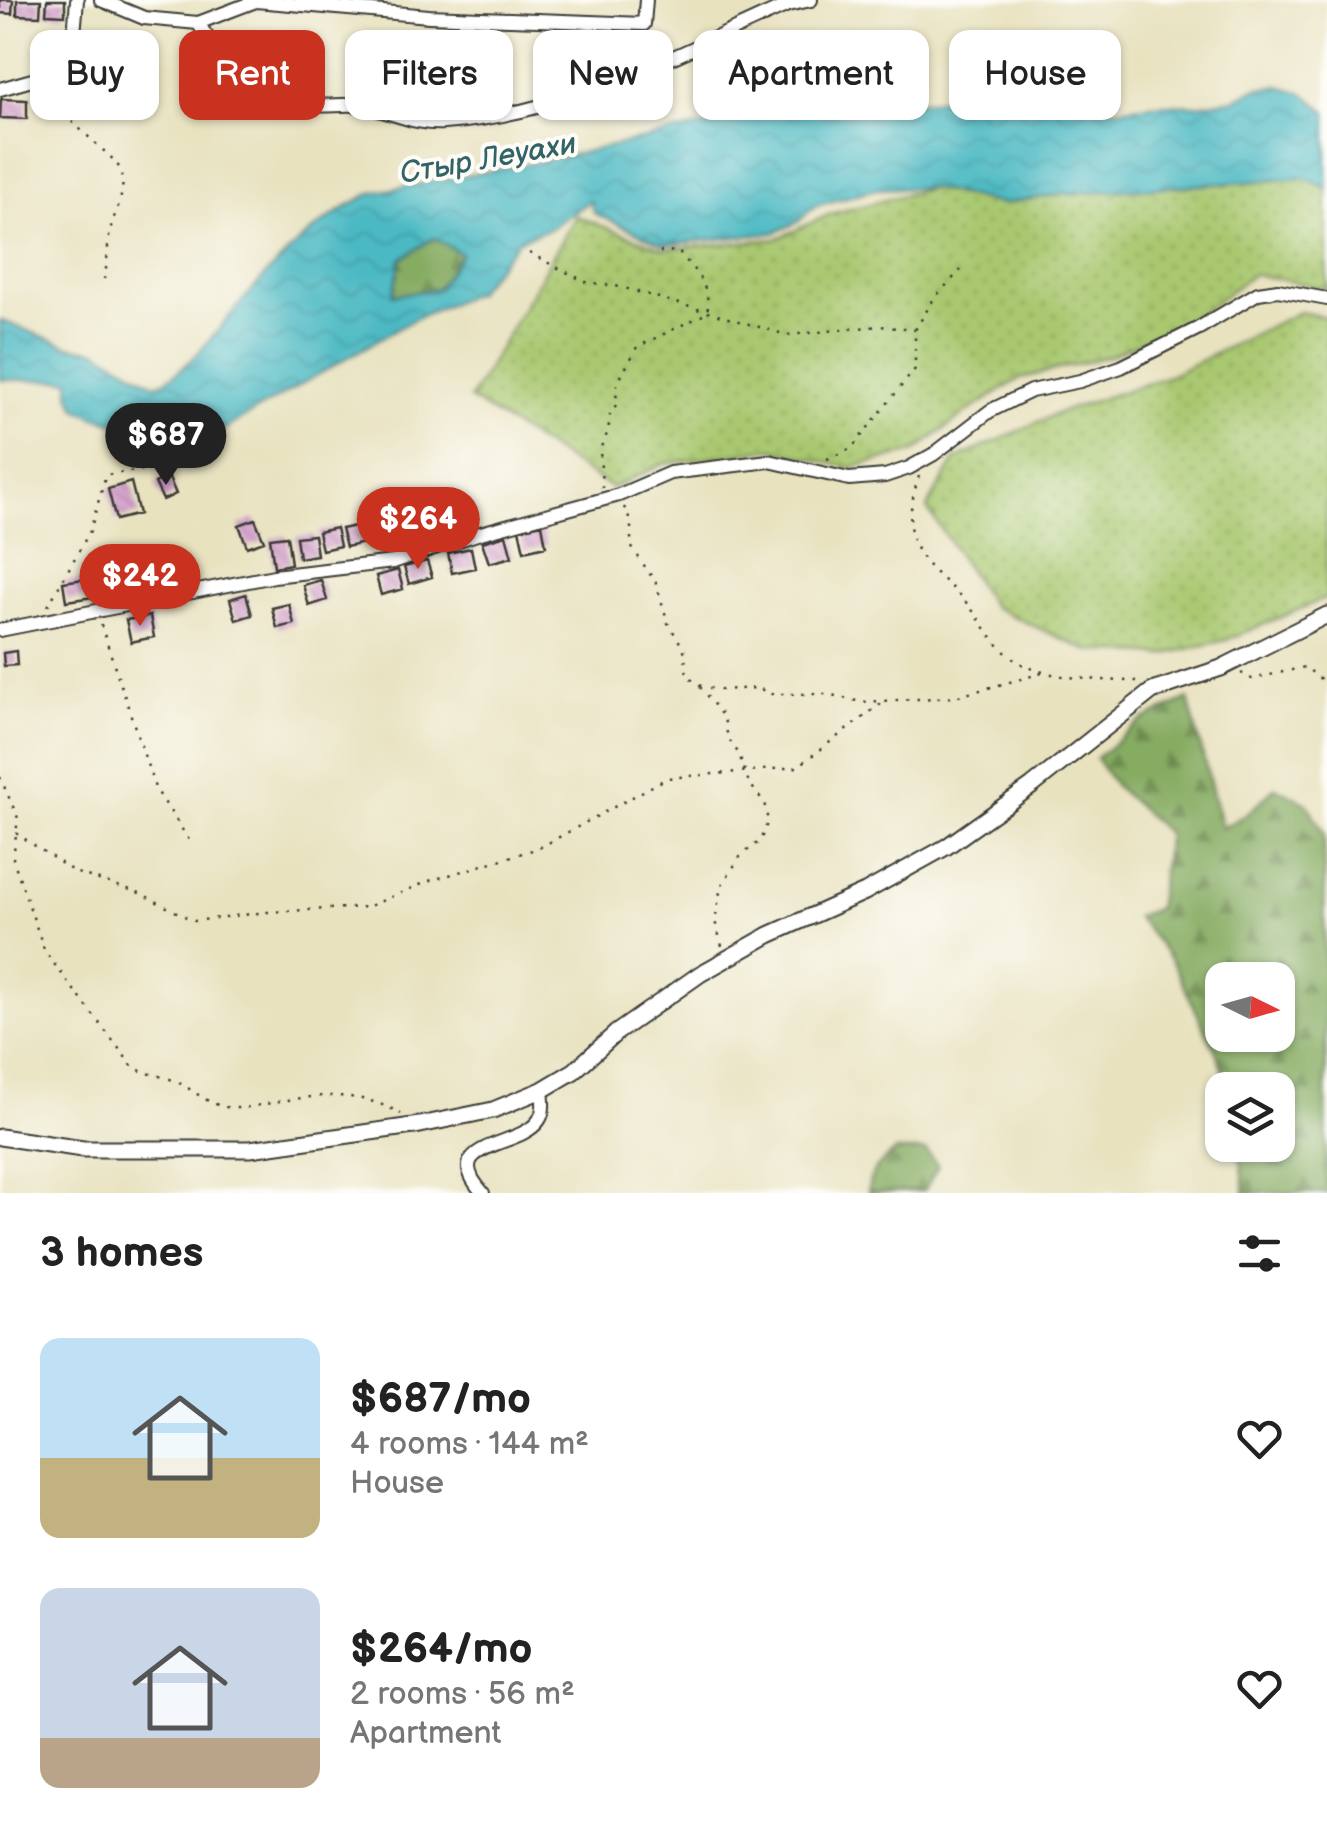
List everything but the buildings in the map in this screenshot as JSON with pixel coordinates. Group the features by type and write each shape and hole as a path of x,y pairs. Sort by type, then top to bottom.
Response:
{"main road":[{"path":"0,1137 83,1149 250,1149 420,1125 493,1110 542,1090 574,1071 616,1033 721,962 769,935 865,892 946,847 1032,786 1152,691 1227,665 1327,615"}],"street":[{"path":"75,30 78,0"},
{"path":"101,0 144,18 198,23 256,0 430,16 644,24 646,0"},
{"path":"430,0 430,16"},
{"path":"198,23 222,60 265,94 310,105 357,105 441,124 556,101 636,72 788,4 811,0"},
{"path":"0,89 30,81"},
{"path":"0,630 274,576 393,562 618,495 670,472 769,460 848,479 885,476 926,460 990,411 1031,392 1121,367 1258,293 1278,290 1327,299"},
{"path":"483,1193 470,1177 468,1166 475,1153 538,1123 544,1109 542,1090"}],"path":[{"path":"71,120 116,162 122,173 122,199 110,232 104,279"},
{"path":"602,499 600,449 616,405 616,384 637,346 706,313 710,299 693,268 678,252 660,252"},
{"path":"529,253 586,282 621,287 787,336 880,326 915,330"},
{"path":"807,468 851,450 915,370 915,330 934,296 961,270"},
{"path":"926,460 911,510 913,542 939,577 978,615 1007,656 1046,672 1100,681 1148,682"},
{"path":"40,620 90,530 106,475 169,466"},
{"path":"618,495 631,523 630,546 656,583 668,623 684,650 687,676 724,718 728,738 749,783 764,802 768,821 760,841 740,857 721,886 715,921 722,939 721,962"},
{"path":"98,609 155,788 190,843"},
{"path":"1227,665 1252,679 1305,666 1327,684"},
{"path":"698,684 718,690 758,688 772,694 827,694 861,702 955,698 1046,672"},
{"path":"16,833 74,872 140,893 194,922 267,912 367,907 429,881 539,848 666,778 798,767 884,701"},
{"path":"0,777 18,818 13,859 45,952 134,1067 174,1080 200,1098 226,1107 243,1108 328,1094 356,1097 391,1108 420,1125"}],"green space":[{"path":"1305,178 1327,188 1327,289 1253,274 1196,317 1109,356 1019,379 914,452 849,468 772,449 663,464 612,488 470,399 576,216 664,249 776,239 831,214 930,188 1001,204 1062,194"},
{"path":"435,237 462,254 437,289 392,296 400,259"},
{"path":"1299,312 1327,317 1327,598 1226,640 1162,655 1086,650 993,607 927,508 955,460 1058,413 1169,376"},
{"path":"1188,699 1222,828 1248,813 1275,787 1307,803 1324,834 1327,1193 1245,1193 1241,1162 1295,1162 1295,1072 1223,1072 1216,1052 1295,1052 1295,962 1205,962 1205,1029 1172,961 1136,916 1157,909 1168,834 1115,786 1096,758 1143,720"},
{"path":"896,1151 926,1151 938,1166 924,1191 868,1193 873,1174"}],"water":[{"path":"1279,86 1303,93 1327,111 1327,188 1305,178 1062,194 1001,204 930,188 876,189 815,206 798,222 774,233 664,245 594,213 590,201 549,229 519,240 475,293 416,318 219,432 119,424 95,417 77,408 70,395 70,380 0,380 0,320 68,346 98,351 156,385 191,361 299,242 333,215 372,193 742,120 929,120 929,101 949,99 949,120 1121,120 1121,108 1235,99 1258,88","holes":["434,238 461,254 437,289 393,295 401,259"]}],"water label":[{"name":"Стыр Леуахи","path":"488,159"}]}
